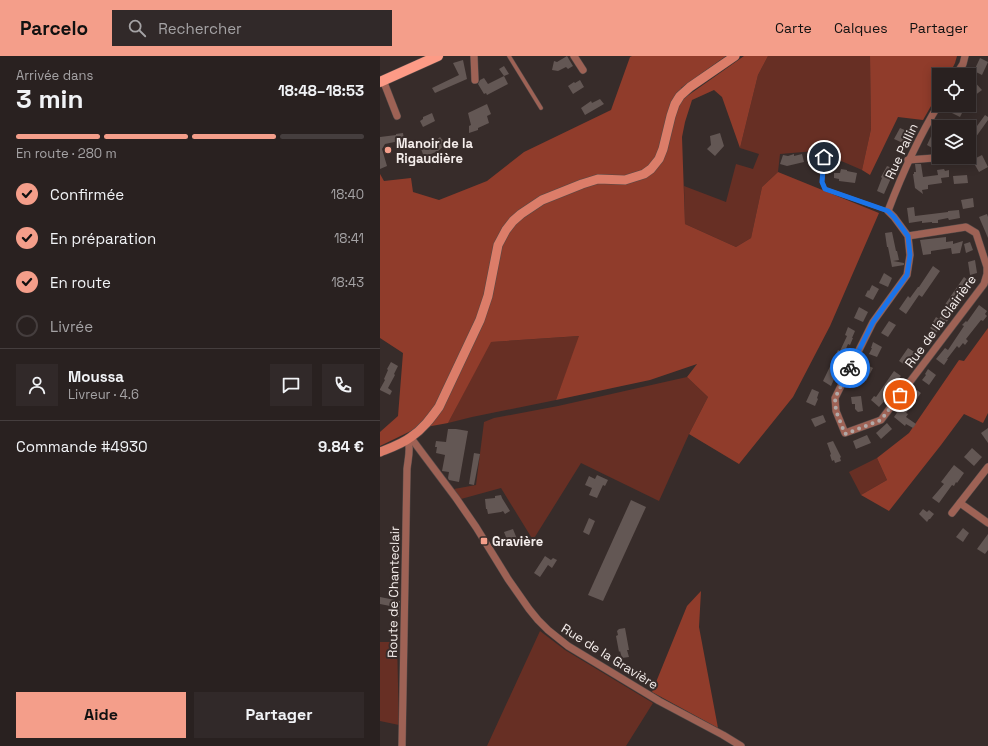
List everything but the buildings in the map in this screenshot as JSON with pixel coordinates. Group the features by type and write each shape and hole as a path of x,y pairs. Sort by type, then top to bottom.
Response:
{"main road":[{"path":"381,81 438,56"}],"street":[{"path":"474,56 475,80"},
{"path":"574,56 583,70"},
{"path":"380,452 409,439 422,428 439,407 480,320 488,296 498,245 513,221 542,200 582,184 598,179 625,180 644,174 651,169 659,159 664,149 671,116 675,104 680,96 690,87 736,56"},
{"path":"960,68 965,56"},
{"path":"381,81 397,116"},
{"name":"Rue Pallin","path":"888,211 908,160 934,112"},
{"path":"908,160 932,158"},
{"path":"888,211 908,236"},
{"name":"Rue de la Clairière","path":"966,227 976,233 987,267 987,274 984,284 881,420 845,434 836,411 835,398 873,322 907,275 910,255 908,236 966,227"},
{"name":"Route de Chanteclair","path":"402,746 409,439"},
{"name":"Rue de la Gravière","path":"409,439 456,498 508,579 529,609 548,630 568,646 653,697 741,746"},
{"path":"952,513 988,467"},
{"path":"960,503 988,523"}],"lane":[{"path":"509,56 540,108"},
{"path":"824,157 822,182 825,189 888,211"}],"shaded area":[{"path":"726,56 681,88 683,99 744,56 768,56 758,75 740,148 722,97 714,90 692,100 682,137 685,224 736,247 751,238 762,187 778,172 879,213 830,326 793,397 739,464 689,434 708,397 687,377 697,364 650,380 556,400 579,336 491,342 448,423 415,429 380,446 380,432 398,416 403,353 380,338 380,174 384,181 411,178 413,192 439,200 487,181 524,152 611,110 630,57"},
{"path":"768,56 870,56 871,129 862,170 839,160 836,150 780,154 778,172 762,187 751,238 736,247 685,224 684,186 726,202 736,164 753,169 759,154 740,148 758,75"},
{"path":"870,56 957,56 952,68 932,68 932,104 923,120 898,117 870,175 862,170 871,129"},
{"path":"988,328 988,413 983,423 964,414 889,511 861,495 887,480 877,458 909,433 959,360 964,361"},
{"path":"580,336 556,400 448,423 490,342"},
{"path":"687,377 708,397 689,434 659,501 581,463 533,540 501,488 461,499 454,489 476,485 484,422 494,418 558,406"},
{"path":"877,458 887,480 861,495 849,472"},
{"path":"701,591 699,627 718,728 652,692 687,606"},
{"path":"540,631 565,650 653,703 626,746 487,746"},
{"path":"380,642 397,642 399,725 380,721"}],"way so far":[{"path":"850,368 835,398 836,411 845,434 881,420 900,395"}],"place":[{"name":"Manoir de la Rigaudière","path":"388,150"},
{"name":"Gravière","path":"484,541"}],"route":[{"path":"824,157 822,182 825,189 888,211 908,236 910,255 907,275 873,322 850,368"}]}
